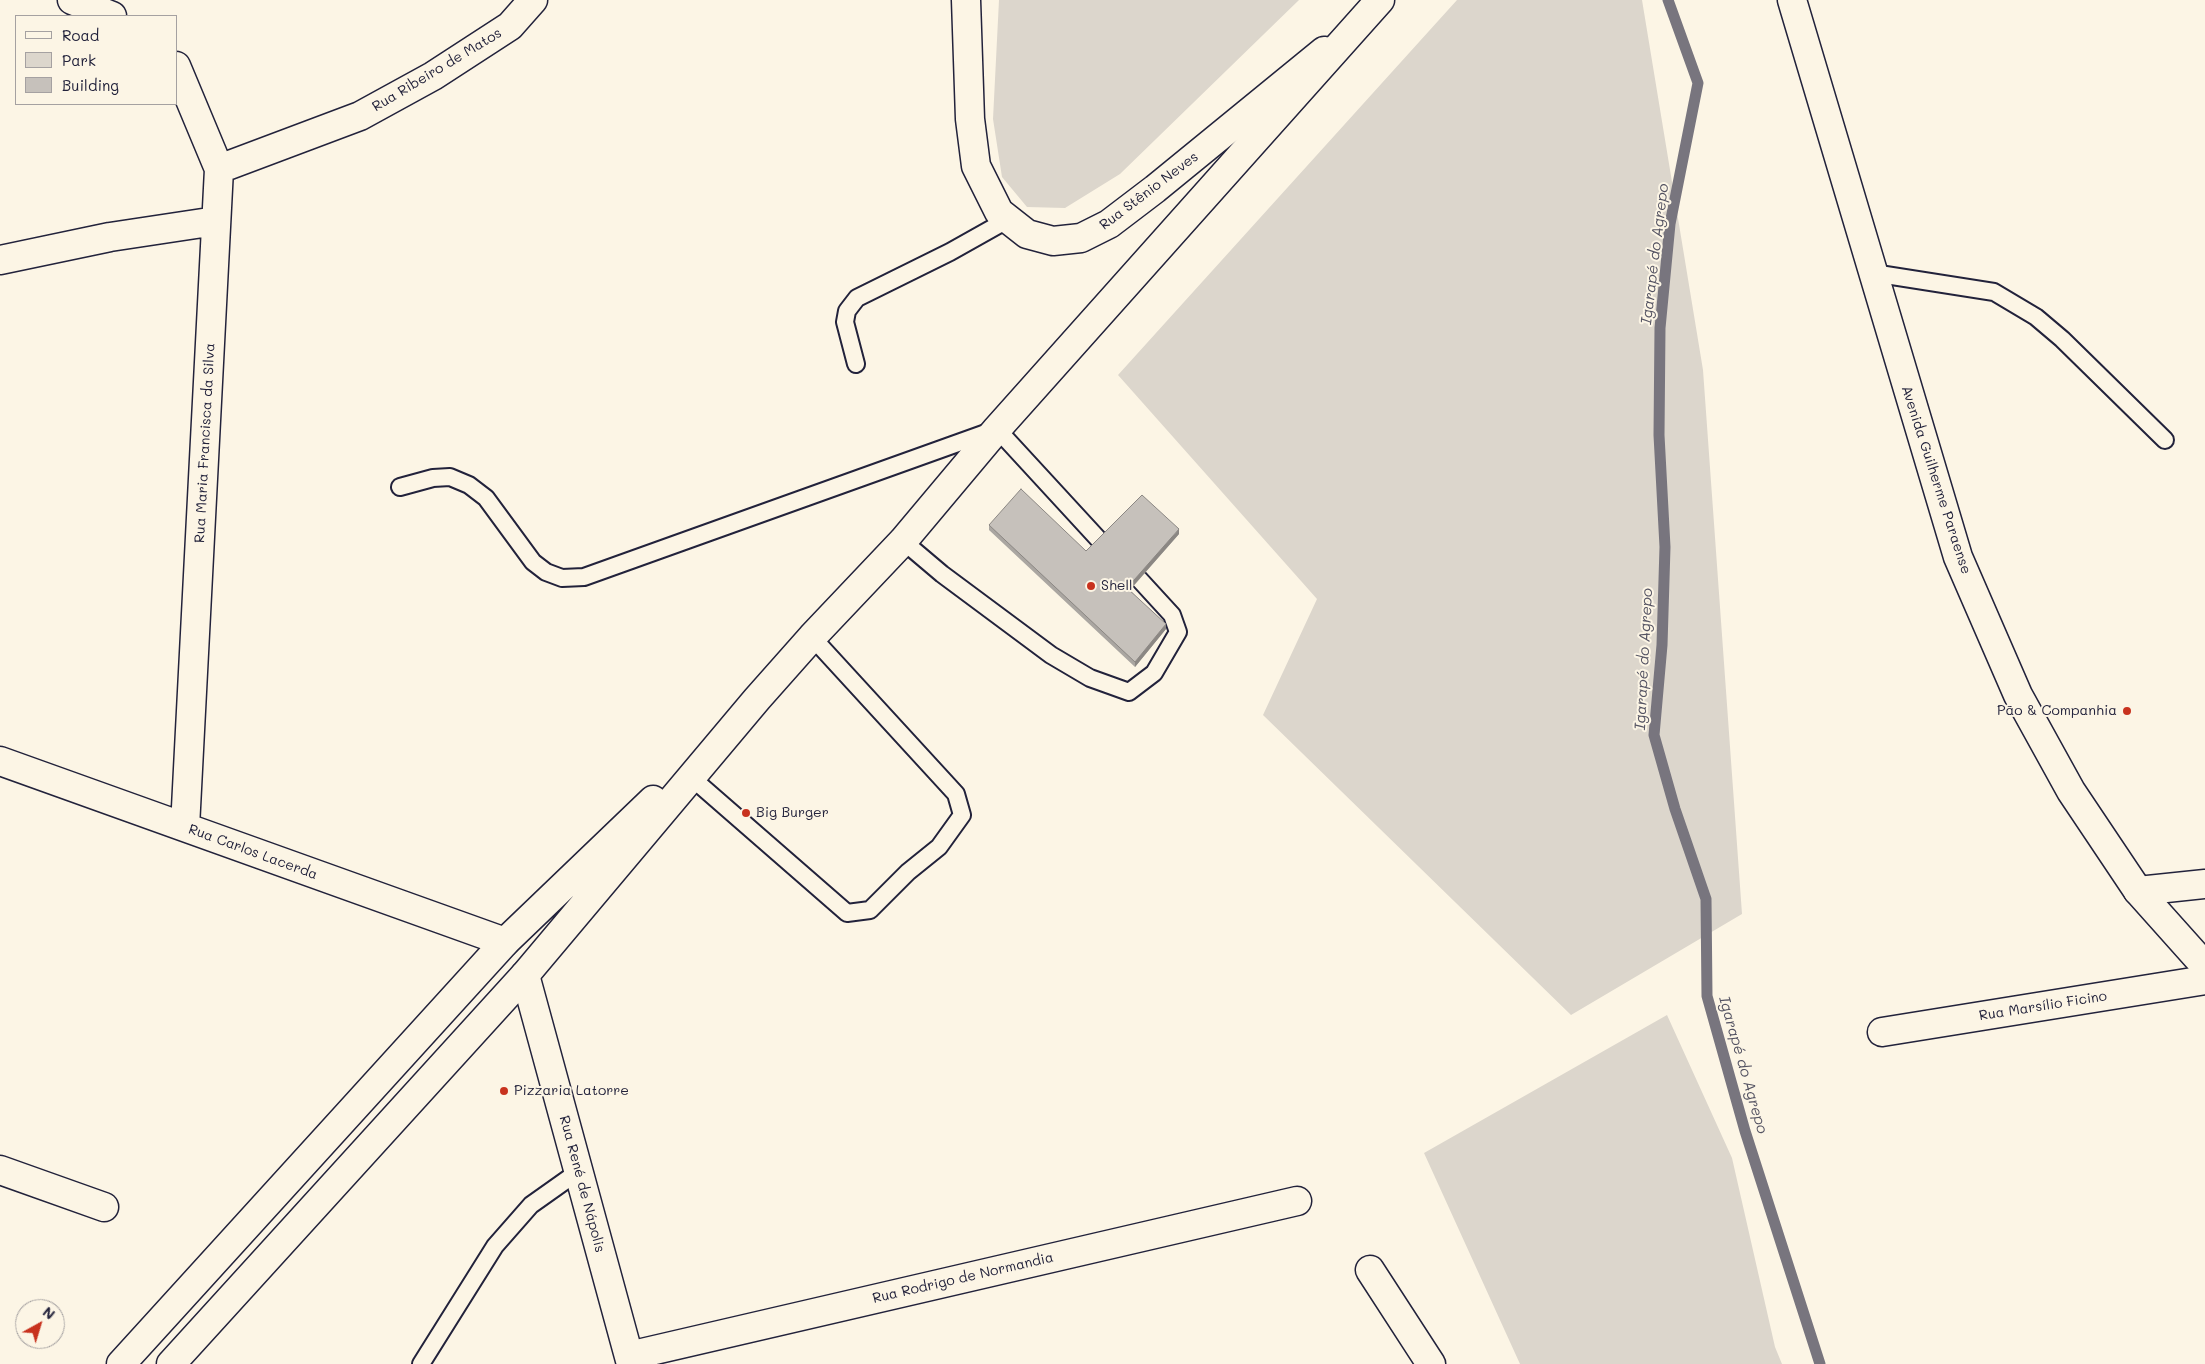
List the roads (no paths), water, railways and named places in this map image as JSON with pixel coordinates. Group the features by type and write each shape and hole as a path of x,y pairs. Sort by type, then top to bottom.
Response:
{"street":[{"path":"72,0 110,15"},
{"name":"Rua Ribeiro de Matos","path":"219,169 360,116 433,76 510,26 533,0"},
{"name":"Rua Stênio Neves","path":"966,0 970,119 976,166 999,212 1007,220 1026,234 1053,241 1081,238 1109,224 1155,189 1361,20"},
{"path":"170,1364 525,975 757,699 812,637 903,541 998,429 1380,0"},
{"name":"Avenida Guilherme Paraense","path":"1792,0 1958,557 2018,696 2071,791 2138,891 2205,966"},
{"name":"Rua Maria Francisca da Silva","path":"178,71 219,169 185,827"},
{"path":"0,260 110,237 216,221"},
{"path":"121,1364 505,942 757,699"},
{"name":"Rua Carlos Lacerda","path":"0,762 505,942"},
{"path":"2138,891 2205,884"},
{"name":"Rua René de Nápolis","path":"525,975 630,1360"},
{"name":"Rua Marsílio Ficino","path":"1882,1032 2205,980"},
{"path":"0,1170 104,1207"},
{"name":"Rua Rodrigo de Normandia","path":"630,1360 1297,1201"},
{"path":"1370,1270 1431,1364"}],"lane":[{"path":"856,364 845,322 847,311 857,298 950,252 1007,220"},
{"path":"1873,273 1994,292 2036,317 2062,339 2165,440"},
{"path":"400,487 433,478 450,477 469,484 486,498 533,562 546,572 562,578 584,577 998,429 1101,542"},
{"path":"903,541 942,574 1051,655 1090,678 1129,692 1154,673 1178,632 1172,615 1139,580"},
{"path":"692,778 847,913 870,910 908,872 939,847 962,815 956,794 812,637"},
{"path":"421,1364 495,1246 531,1205 579,1171"}],"waterway":[{"name":"Igarapé do Agrepo","path":"1668,0 1698,83 1670,224 1660,328 1659,435 1665,547 1662,645 1654,735 1675,809 1706,899 1707,996 1745,1131 1820,1364"}],"place":[{"name":"Shell","path":"1091,586"},
{"name":"Pão & Companhia","path":"2127,711"},
{"name":"Big Burger","path":"746,813"},
{"name":"Pizzaria Latorre","path":"504,1091"}]}
